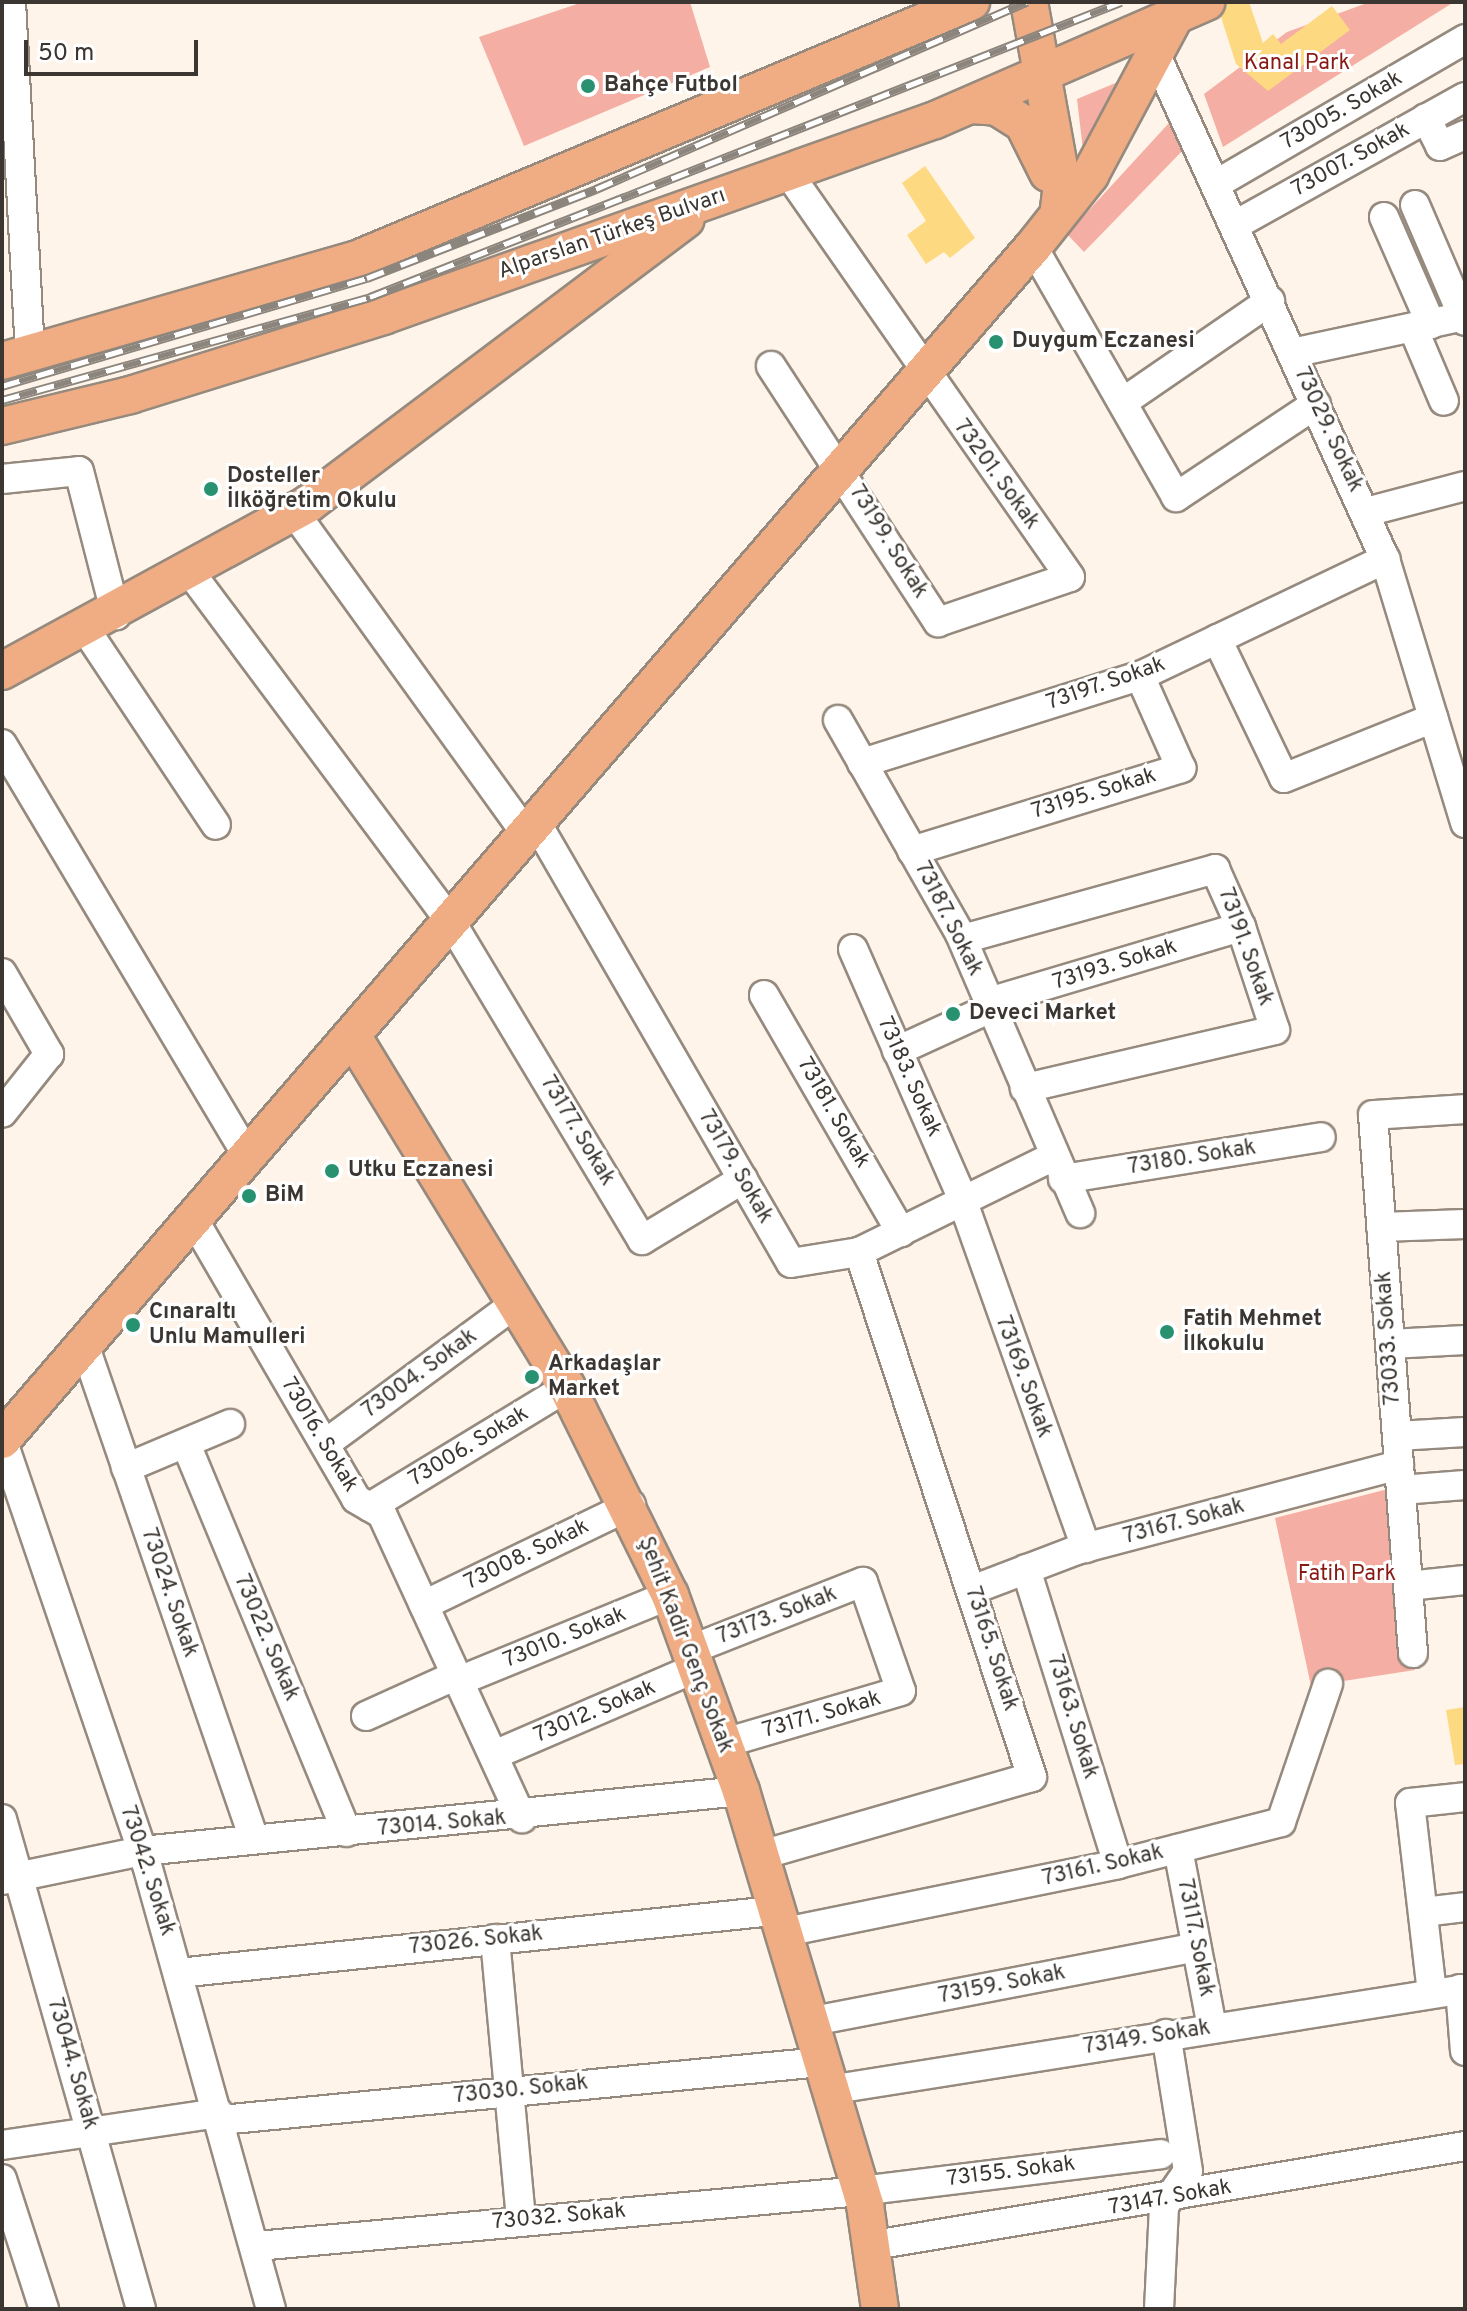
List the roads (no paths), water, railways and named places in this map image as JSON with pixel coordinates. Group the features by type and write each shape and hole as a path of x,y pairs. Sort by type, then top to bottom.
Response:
{"main road":[{"path":"16,357 355,260 971,2"},
{"path":"1029,2 1062,184 1059,209"},
{"path":"2,1440 195,1222 1033,247 1059,209 1090,175 1154,51 1192,8"},
{"name":"Alparslan Türkeş Bulvarı","path":"2,426 368,321 971,105 1192,8"},
{"path":"971,105 997,107 1023,123 1045,157 1059,209"},
{"path":"2,671 101,622 294,512 712,199"},
{"name":"Şehit Kadir Genç Sokak","path":"353,1037 567,1387 631,1505 670,1595 741,1791 777,1922 861,2191 874,2245 880,2309"}],"street":[{"path":"11,2 16,357"},
{"name":"73005. Sokak","path":"1218,183 1465,39"},
{"name":"73029. Sokak","path":"1154,51 1237,224 1385,559 1465,823"},
{"name":"73007. Sokak","path":"1237,224 1465,97"},
{"path":"1426,118 1440,146 1465,135"},
{"name":"73201. Sokak","path":"787,172 922,374 1070,577"},
{"path":"1292,353 1464,318 1415,205"},
{"path":"1384,217 1444,401"},
{"path":"1033,247 1126,400 1176,497 1316,404"},
{"path":"1126,400 1270,301"},
{"path":"771,366 841,467"},
{"name":"73199. Sokak","path":"841,467 938,622 1070,577"},
{"path":"2,479 79,471 101,622 216,825"},
{"path":"1366,512 1465,486"},
{"name":"73179. Sokak","path":"294,512 531,828 791,1263 859,1252 960,1206 1059,1167"},
{"name":"73197. Sokak","path":"862,763 1140,676 1385,559"},
{"path":"190,572 451,922"},
{"path":"1217,639 1284,778 1433,718"},
{"name":"73195. Sokak","path":"912,851 1181,768 1140,676"},
{"name":"73187. Sokak","path":"838,720 963,939 1080,1213"},
{"path":"2,744 249,1159"},
{"name":"73191. Sokak","path":"963,939 1215,869 1241,927 1275,1030 1025,1088"},
{"name":"73177. Sokak","path":"451,922 642,1240 743,1179"},
{"name":"73193. Sokak","path":"897,1051 990,1005 1241,927"},
{"name":"73183. Sokak","path":"853,949 960,1206"},
{"path":"2,973 49,1054 2,1113"},
{"name":"73181. Sokak","path":"764,995 901,1232"},
{"name":"73033. Sokak","path":"1413,1653 1373,1115 1465,1109"},
{"name":"73180. Sokak","path":"1059,1167 1321,1137"},
{"name":"73169. Sokak","path":"960,1206 1086,1548"},
{"name":"73016. Sokak","path":"195,1222 356,1499 382,1514 522,1818"},
{"path":"1381,1227 1465,1224"},
{"name":"73165. Sokak","path":"758,1856 1032,1777 859,1252"},
{"name":"73004. Sokak","path":"325,1444 516,1303"},
{"path":"1390,1344 1465,1340"},
{"name":"73024. Sokak","path":"85,1347 254,1839"},
{"name":"73006. Sokak","path":"370,1507 567,1387"},
{"path":"126,1468 230,1424"},
{"path":"1397,1436 1465,1432"},
{"name":"73042. Sokak","path":"2,1440 142,1851 257,2246 271,2309"},
{"name":"73022. Sokak","path":"186,1444 347,1832"},
{"name":"73167. Sokak","path":"972,1590 1086,1548 1400,1478 1465,1485"},
{"name":"73008. Sokak","path":"424,1605 631,1505"},
{"name":"73163. Sokak","path":"1026,1569 1118,1864"},
{"path":"1408,1586 1465,1580"},
{"name":"73173. Sokak","path":"693,1659 863,1582"},
{"name":"73171. Sokak","path":"724,1743 901,1691 863,1582"},
{"name":"73010. Sokak","path":"366,1716 670,1595"},
{"name":"73012. Sokak","path":"494,1755 693,1659"},
{"name":"73161. Sokak","path":"777,1922 1118,1864 1281,1822 1328,1684"},
{"name":"73014. Sokak","path":"10,1878 142,1851 522,1818 741,1791"},
{"path":"1465,1797 1410,1803 1423,1912 1452,1991 1465,2051"},
{"name":"73044. Sokak","path":"2,1819 10,1878 91,2130 141,2309"},
{"name":"73117. Sokak","path":"1178,1849 1212,2027"},
{"path":"1423,1912 1465,1907"},
{"name":"73026. Sokak","path":"178,1973 495,1939 777,1922"},
{"path":"495,1939 521,2221"},
{"name":"73159. Sokak","path":"808,2022 1196,1947"},
{"name":"73149. Sokak","path":"825,2076 1166,2034 1452,1991"},
{"path":"1159,2309 1156,2261 1169,2199 1188,2171 1166,2034"},
{"name":"73030. Sokak","path":"2,2145 91,2130 509,2091 825,2076"},
{"name":"73147. Sokak","path":"874,2245 1169,2199 1465,2146"},
{"name":"73155. Sokak","path":"861,2191 1161,2154"},
{"path":"2,2179 44,2309"},
{"name":"73032. Sokak","path":"257,2246 861,2191"}],"railway":[{"path":"2,386 367,278 596,189 1027,2"},
{"path":"2,400 370,297 1121,2"}],"place":[{"name":"Bahçe Futbol","path":"588,86"},
{"name":"Duygum Eczanesi","path":"996,342"},
{"name":"Dosteller İlköğretim Okulu","path":"211,489"},
{"name":"Deveci Market","path":"953,1014"},
{"name":"Utku Eczanesi","path":"332,1171"},
{"name":"BiM","path":"249,1196"},
{"name":"Cınaraltı Unlu Mamulleri","path":"133,1325"},
{"name":"Fatih Mehmet İlkokulu","path":"1167,1332"},
{"name":"Arkadaşlar Market","path":"532,1377"}],"park label":[{"name":"Kanal Park","path":"1297,64"},
{"name":"Fatih Park","path":"1347,1575"}]}
